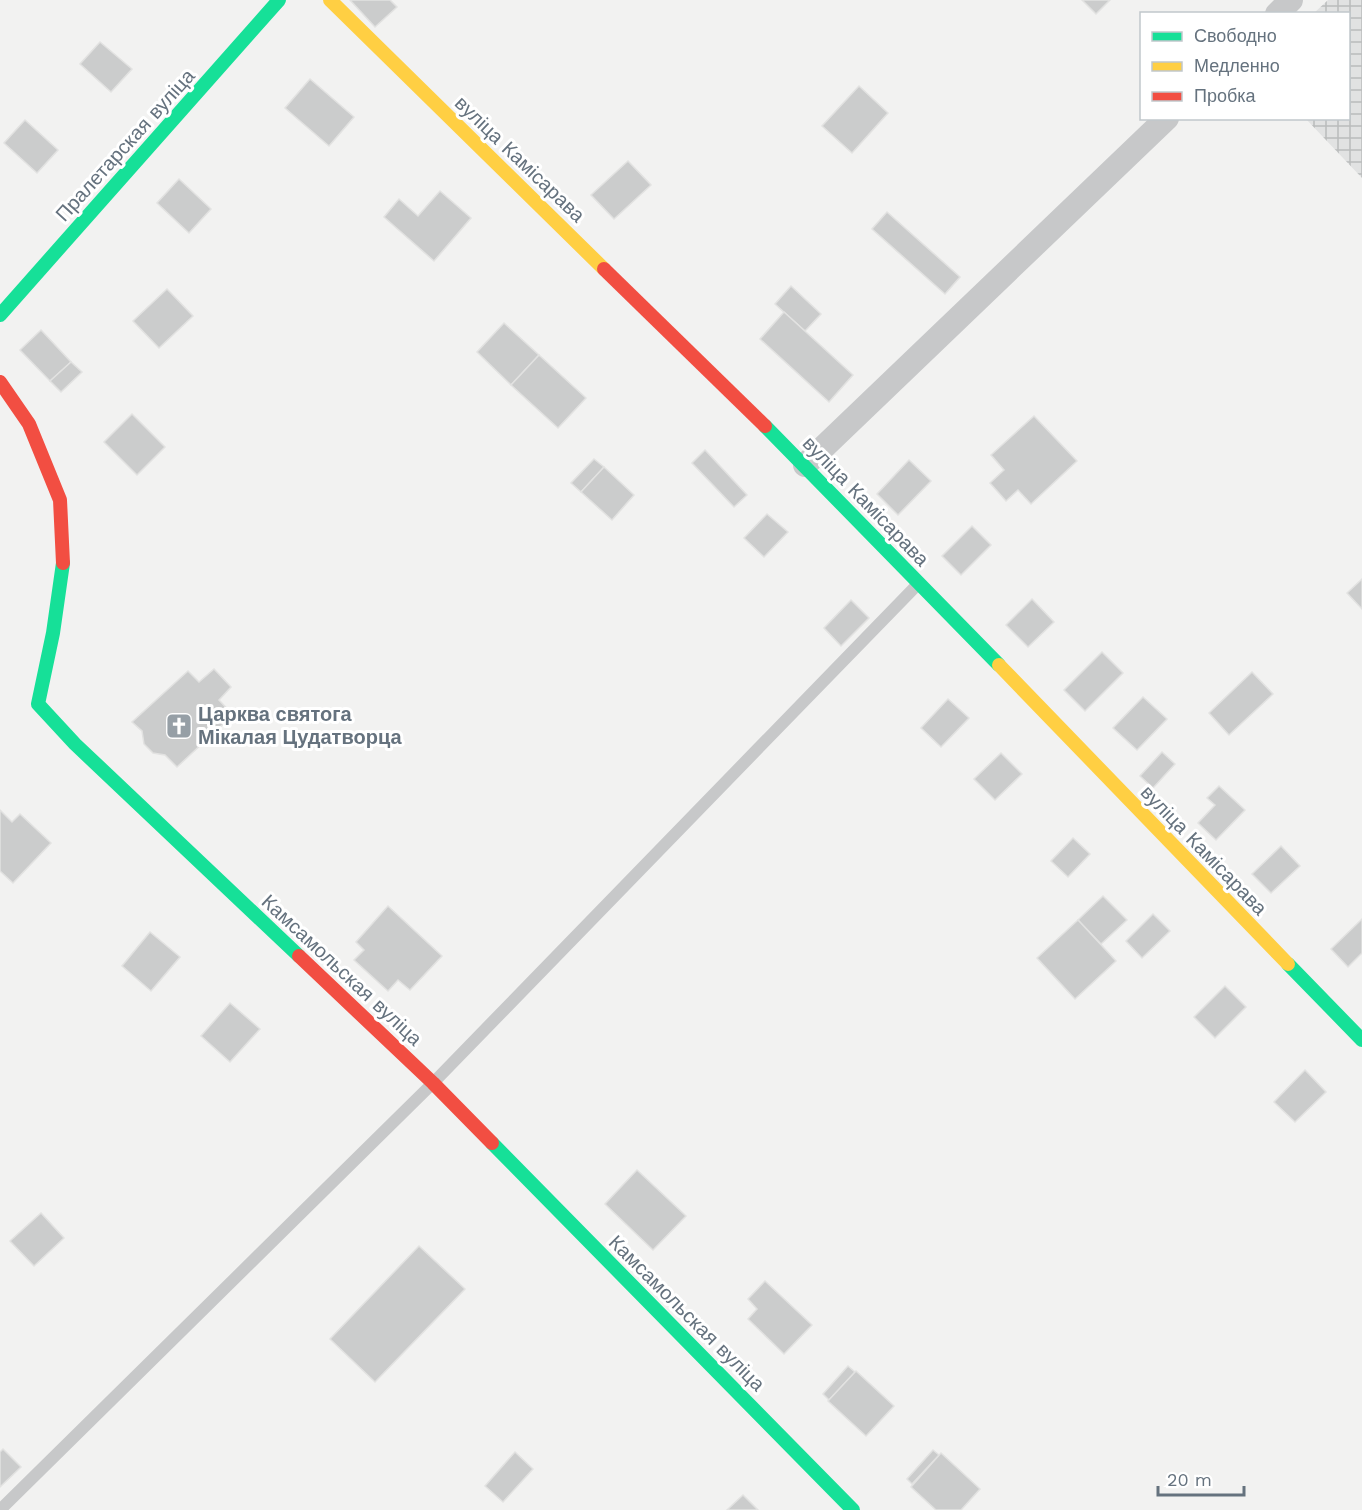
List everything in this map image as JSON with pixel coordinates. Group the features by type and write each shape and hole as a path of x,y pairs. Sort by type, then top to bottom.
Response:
{"street":[{"name":"Пралетарская вуліца","path":"0,315 279,0"},
{"name":"вуліца Камісарава","path":"330,0 805,465 1362,1040"},
{"path":"1279,12 1291,0"},
{"path":"805,465 1165,120"},
{"name":"Камсамольская вуліца","path":"0,382 29,424 60,500 64,558 53,633 38,704 75,744 433,1083 854,1510"}],"lane":[{"path":"0,1510 433,1083 919,584"}],"shaded area":[{"path":"1328,0 1362,0 1362,178 1307,120 1350,120 1350,12 1315,12"}],"building":[{"path":"350,0 390,0 397,7 375,27"},
{"path":"1082,0 1110,0 1096,14"},
{"path":"100,42 132,69 111,92 80,64"},
{"path":"310,79 354,117 329,146 285,108"},
{"path":"859,86 888,113 852,153 822,126"},
{"path":"25,120 58,150 37,173 4,143"},
{"path":"628,161 651,185 614,219 591,195"},
{"path":"179,179 211,209 189,233 157,203"},
{"path":"440,191 471,218 434,261 384,217 399,199 418,216"},
{"path":"887,212 960,277 945,294 872,229"},
{"path":"791,286 821,314 805,331 775,304"},
{"path":"167,289 193,316 159,348 133,321"},
{"path":"784,312 853,375 829,402 760,339"},
{"path":"504,323 539,355 511,385 477,352"},
{"path":"41,330 71,362 50,381 20,350"},
{"path":"539,355 586,398 558,428 511,385"},
{"path":"71,362 82,372 61,392 50,381"},
{"path":"132,414 165,447 137,475 104,442"},
{"path":"1034,416 1077,461 1031,504 1018,490 1006,501 990,483 1004,470 991,455"},
{"path":"705,450 747,495 734,507 692,463"},
{"path":"594,459 604,467 581,492 571,483"},
{"path":"909,460 931,481 898,515 877,494"},
{"path":"604,467 634,495 612,520 581,492"},
{"path":"767,514 788,532 764,557 744,538"},
{"path":"972,526 991,545 961,575 942,556"},
{"path":"1362,579 1362,609 1347,593"},
{"path":"1032,599 1054,622 1028,647 1006,625"},
{"path":"851,600 869,618 841,646 824,628"},
{"path":"1102,652 1123,673 1085,711 1064,690"},
{"path":"214,669 231,687 219,700 233,715 177,767 165,755 153,753 144,744 142,731 132,722 188,671 199,682"},
{"path":"1252,672 1273,694 1229,735 1209,713"},
{"path":"1143,697 1167,719 1137,750 1113,728"},
{"path":"948,699 969,718 941,747 921,728"},
{"path":"1162,752 1175,764 1153,788 1140,776"},
{"path":"1001,753 1022,774 995,800 974,779"},
{"path":"1219,786 1245,810 1216,840 1198,823 1215,805 1207,798"},
{"path":"0,810 12,822 20,814 51,843 13,883 0,871"},
{"path":"1073,838 1090,854 1068,877 1051,861"},
{"path":"1281,846 1300,866 1271,893 1252,874"},
{"path":"1103,896 1127,920 1101,944 1078,920"},
{"path":"388,906 442,956 410,990 398,980 388,991 354,960 364,950 356,942"},
{"path":"1153,914 1170,931 1142,958 1126,941"},
{"path":"1362,919 1362,953 1348,967 1331,949"},
{"path":"1078,920 1116,961 1075,999 1037,958"},
{"path":"150,932 180,957 151,991 122,966"},
{"path":"1225,986 1246,1007 1215,1038 1194,1017"},
{"path":"230,1003 260,1029 230,1062 201,1036"},
{"path":"1305,1070 1326,1092 1295,1122 1274,1102"},
{"path":"637,1170 686,1216 653,1250 605,1204"},
{"path":"41,1213 64,1238 34,1266 10,1241"},
{"path":"419,1246 465,1289 375,1382 330,1339"},
{"path":"765,1281 812,1325 784,1354 748,1319 757,1309 748,1299"},
{"path":"848,1366 855,1372 829,1400 823,1394"},
{"path":"856,1371 894,1406 866,1436 828,1401"},
{"path":"3,1449 21,1467 0,1487 0,1452"},
{"path":"933,1450 939,1455 912,1484 907,1479"},
{"path":"515,1452 533,1469 503,1502 485,1486"},
{"path":"941,1453 980,1489 961,1510 936,1510 911,1487"},
{"path":"743,1495 758,1510 727,1510"}],"traffic: fast":[{"path":"0,315 279,0"},
{"path":"765,426 999,665"},
{"path":"63,563 53,633 38,704 75,744 299,956"},
{"path":"1288,964 1362,1040"},
{"path":"492,1143 853,1510"}],"traffic: slow":[{"path":"330,0 604,269"},
{"path":"999,665 1288,964"}],"traffic: jam":[{"path":"604,269 765,426"},
{"path":"0,382 29,424 60,500 63,563"},
{"path":"299,956 433,1083 492,1143"}],"place":[{"name":"Царква святога Мікалая Цудатворца","path":"179,726"}]}
